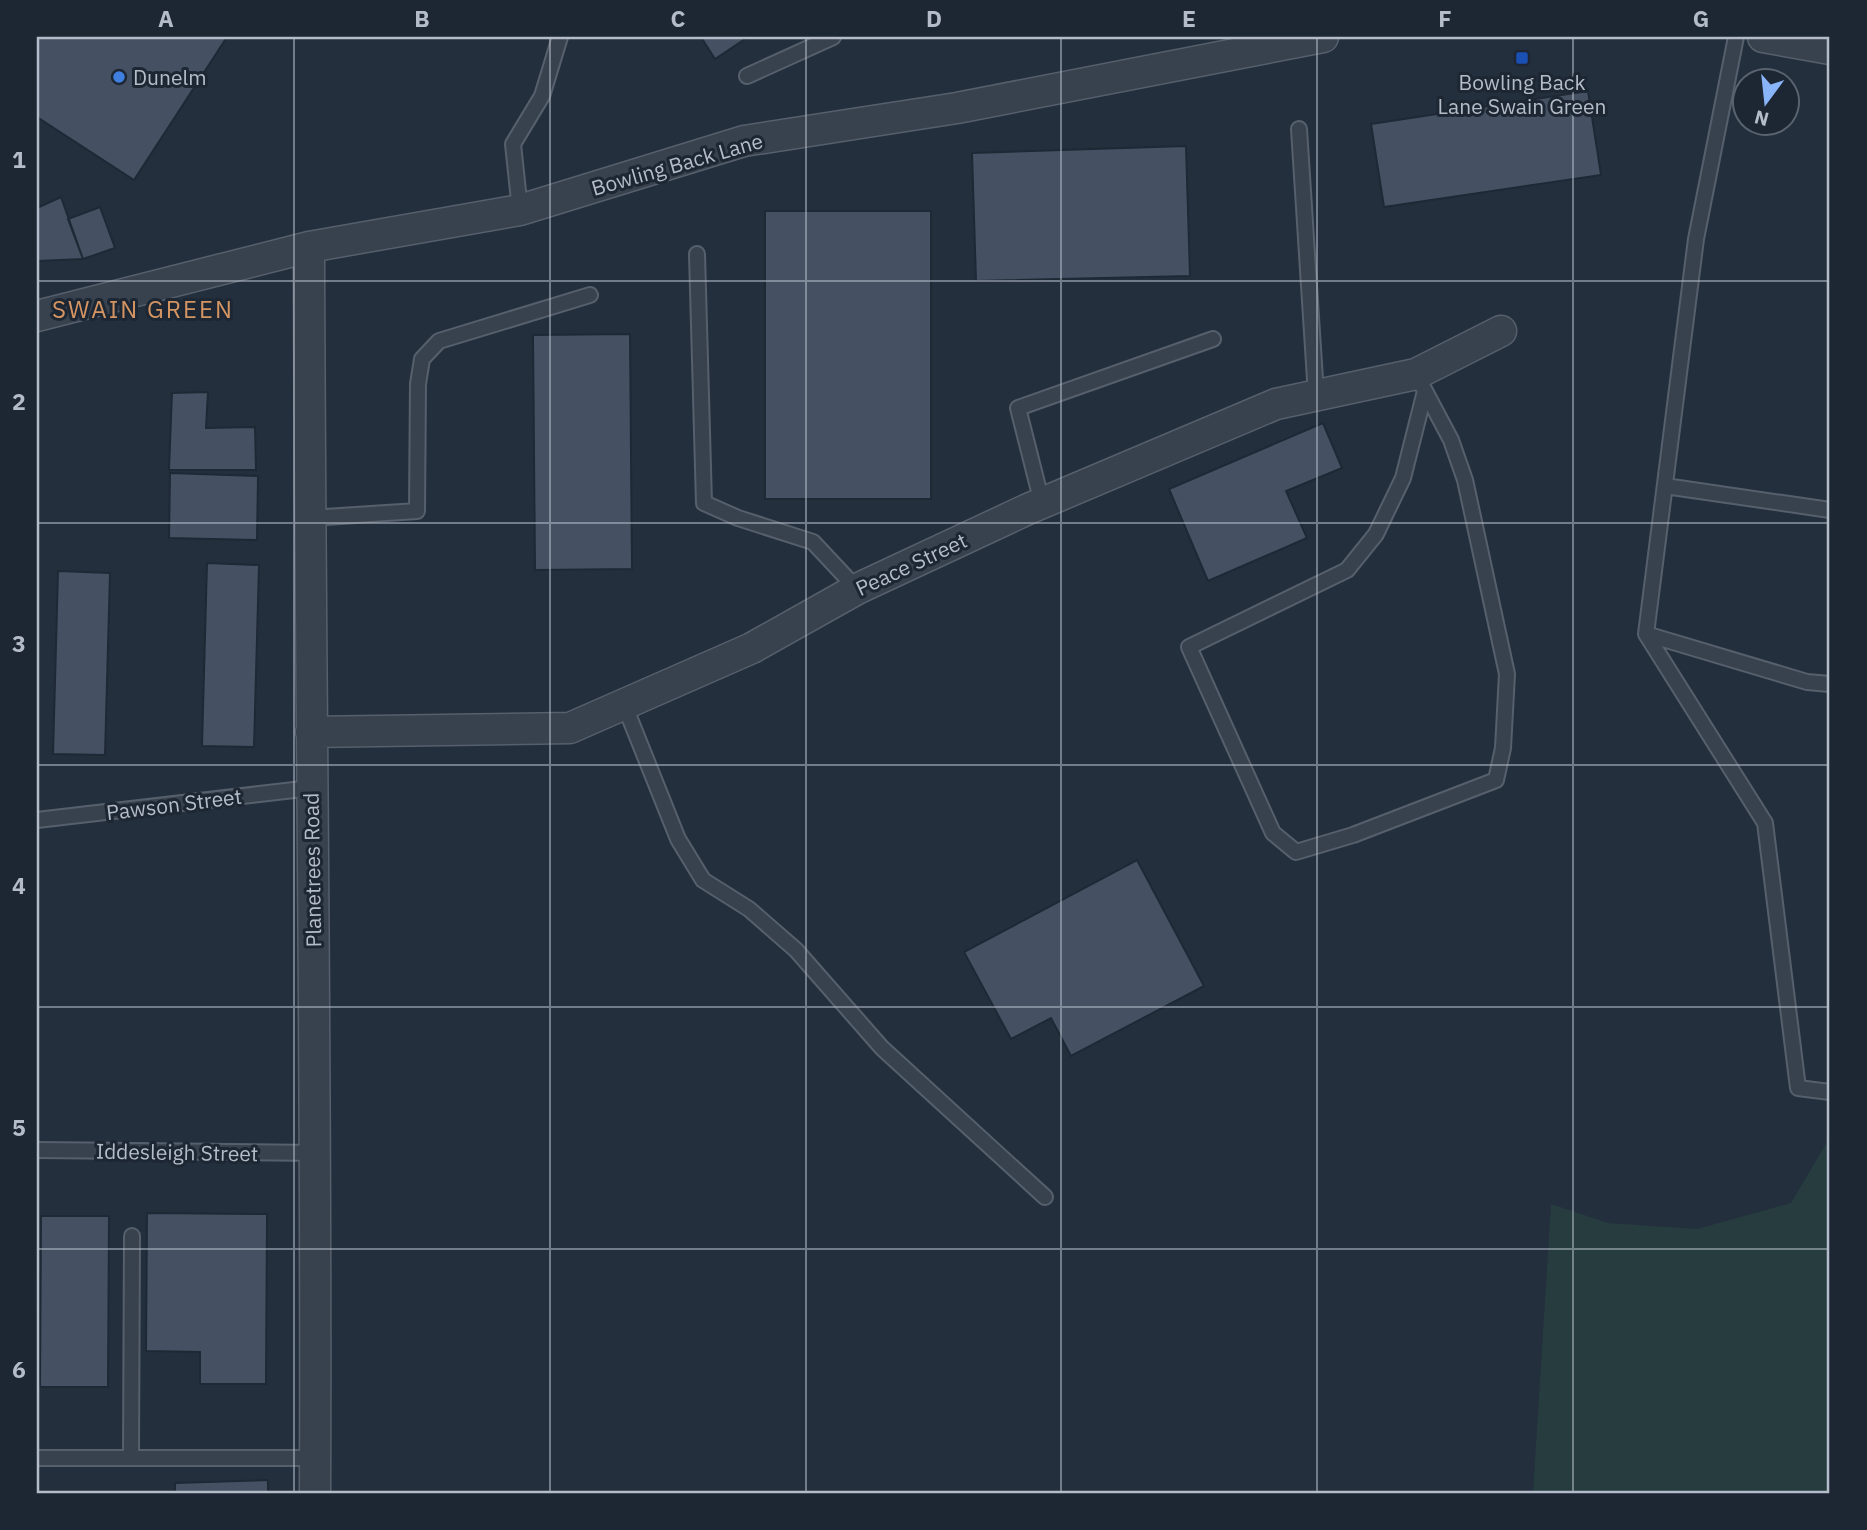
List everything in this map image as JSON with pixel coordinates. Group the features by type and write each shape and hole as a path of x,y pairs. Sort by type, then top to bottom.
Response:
{"street":[{"path":"1763,37 1830,49"},
{"name":"Bowling Back Lane","path":"37,316 309,247 520,210 744,141 957,108 1309,38"},
{"name":"Planetrees Road","path":"309,247 311,788 317,1153 315,1493"},
{"name":"Peace Street","path":"311,732 570,728 752,648 857,589 1042,503 1276,404 1316,395 1420,383 1501,331"}],"lane":[{"path":"520,210 513,144 542,96 560,37"},
{"path":"747,76 833,37"},
{"path":"1736,37 1696,239 1646,634 1765,823 1798,1088 1830,1092"},
{"path":"1299,129 1316,395"},
{"path":"697,254 704,503 738,518 813,542 857,589"},
{"path":"310,518 417,511 418,384 422,359 439,341 590,295"},
{"path":"1042,503 1018,408 1213,340"},
{"path":"1420,383 1451,440 1465,480 1507,674 1503,748 1496,780 1353,835 1296,852 1273,833 1189,648 1347,570 1376,534 1403,478 1420,383"},
{"path":"1665,486 1830,510"},
{"path":"1646,634 1807,682 1830,684"},
{"path":"624,704 678,839 704,880 750,909 796,950 882,1048 1045,1197"},
{"name":"Pawson Street","path":"37,820 311,788"},
{"name":"Iddesleigh Street","path":"37,1150 317,1153"},
{"path":"131,1458 132,1236"},
{"path":"37,1458 315,1458"}],"green space":[{"path":"1830,1137 1830,1493 1533,1493 1551,1204 1608,1223 1697,1229 1791,1203"}],"building":[{"name":"Dunelm","path":"37,37 227,37 134,180 37,117"},
{"path":"701,37 748,37 715,59"},
{"path":"1588,91 1601,175 1384,207 1371,124"},
{"path":"1186,146 1190,276 976,281 972,153"},
{"path":"61,197 83,259 37,261 37,208"},
{"path":"100,207 115,248 83,259 68,219"},
{"path":"765,211 931,211 931,499 765,499"},
{"path":"630,334 632,569 535,570 533,335"},
{"path":"208,392 206,428 255,427 256,470 169,470 172,393"},
{"path":"1323,423 1342,468 1286,491 1307,538 1208,581 1169,489"},
{"path":"170,473 258,476 257,540 169,538"},
{"path":"207,563 259,565 254,747 202,746"},
{"path":"58,571 110,573 105,755 53,754"},
{"path":"1137,860 1204,986 1071,1056 1051,1018 1011,1039 964,952"},
{"path":"147,1213 267,1214 266,1384 200,1384 200,1352 146,1351"},
{"path":"41,1216 109,1216 108,1387 40,1387"},
{"path":"268,1480 268,1493 175,1493 175,1483"}],"place":[{"name":"Bowling Back Lane Swain Green","path":"1522,58"},
{"name":"Dunelm","path":"119,77"}],"district":[{"name":"SWAIN GREEN","path":"143,309"}]}
